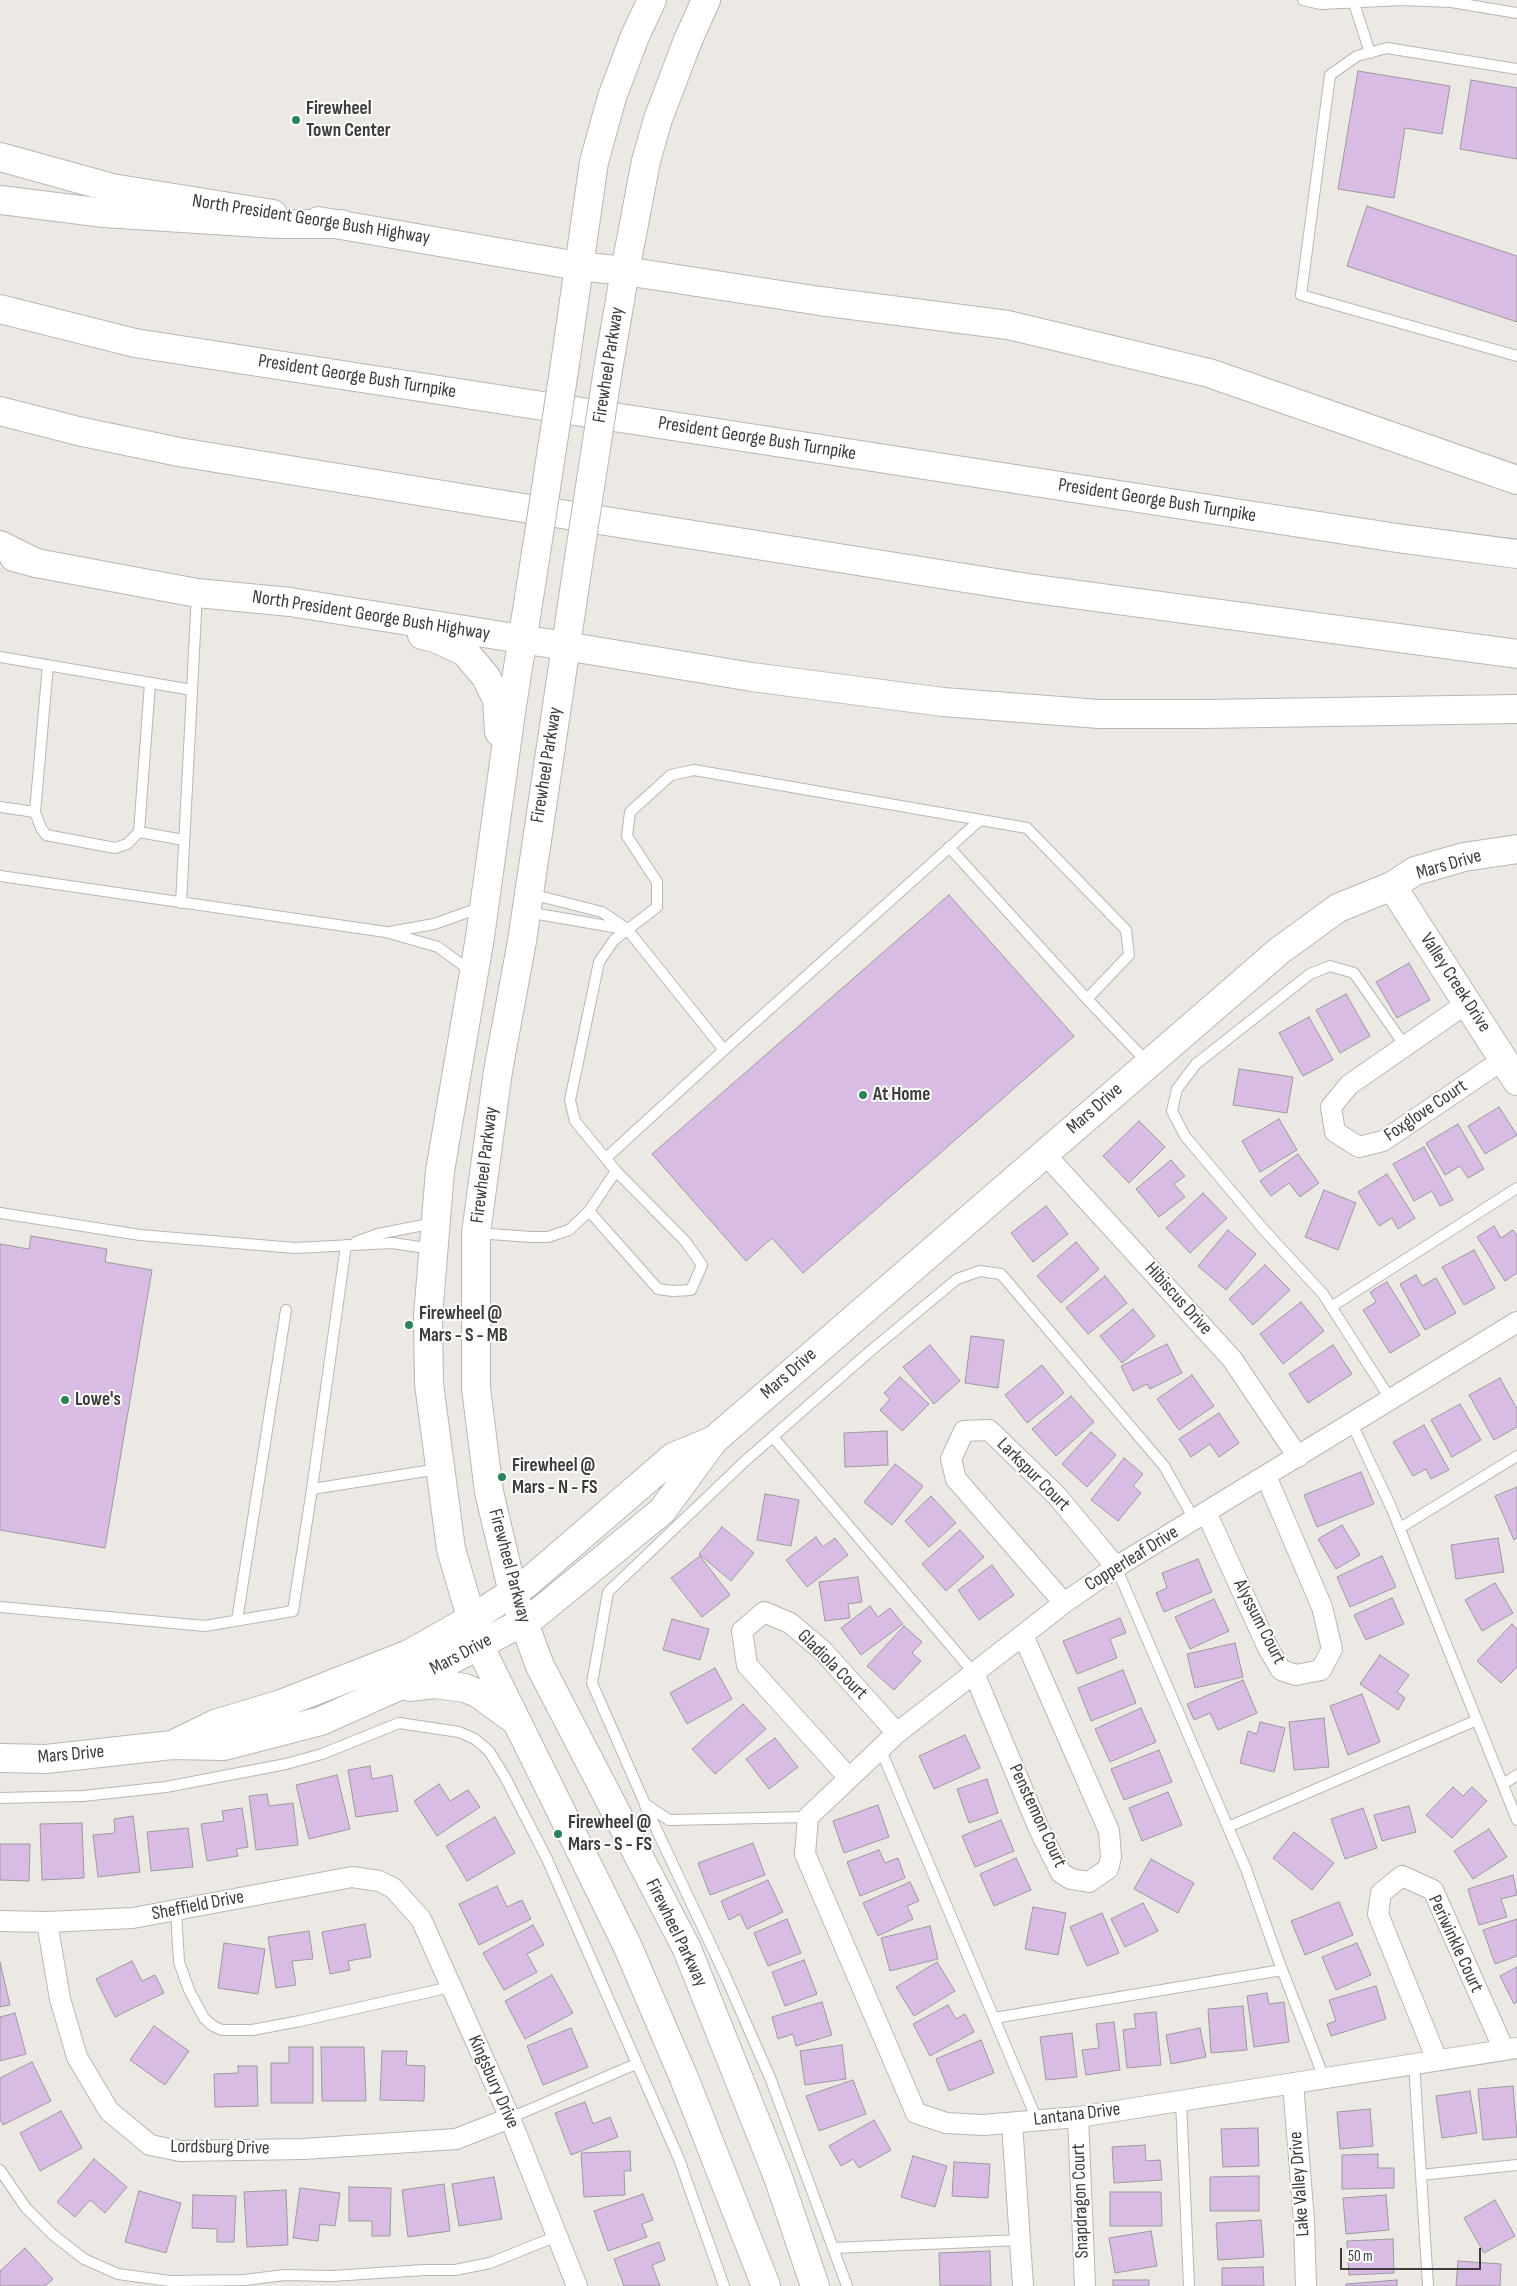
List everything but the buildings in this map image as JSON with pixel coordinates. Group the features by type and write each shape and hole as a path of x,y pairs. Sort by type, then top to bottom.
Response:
{"main road":[{"path":"652,0 635,36 609,106 594,162 474,972 440,1170 428,1316 430,1384 451,1549 479,1645 627,1946 684,2078 766,2286"},
{"name":"Firewheel Parkway","path":"706,0 688,40 658,119 646,161 624,271 526,902 496,1080 476,1233 476,1388 489,1492 513,1593 523,1622 540,1666 561,1708 687,1949 778,2177 815,2286"},
{"name":"North President George Bush Highway","path":"0,157 112,188 341,224 578,266 624,271 820,301 1008,325 1209,373 1517,480"},
{"path":"0,200 104,213 276,224 341,224"},
{"name":"President George Bush Turnpike","path":"0,308 135,343 1388,537 1517,554"},
{"path":"0,411 44,423 179,452 873,564 1290,625 1517,654"},
{"path":"0,420 44,423"},
{"path":"0,544 36,564"},
{"name":"North President George Bush Highway","path":"0,553 36,564 197,593 290,602 752,677 943,702 1090,713 1204,714 1517,709"},
{"path":"290,602 334,619 435,638 465,652 486,677 497,700 498,751 503,772"},
{"name":"Mars Drive","path":"0,1758 46,1758 172,1744 224,1746 321,1721 395,1688 534,1616 662,1511 714,1440 1279,951 1338,908 1392,886 1415,872 1464,857 1517,849"},
{"name":"Valley Creek Drive","path":"1392,886 1510,1070"},
{"path":"434,1236 476,1233"},
{"name":"Mars Drive","path":"172,1744 215,1724 281,1704 409,1654 513,1593 549,1565 673,1457 714,1440"},
{"path":"395,1688 435,1684 465,1688 479,1694 518,1722"}],"street":[{"name":"Foxglove Court","path":"1467,1003 1350,1085 1331,1107 1335,1132 1359,1147 1383,1141 1510,1070"},
{"name":"Hibiscus Drive","path":"1044,1153 1232,1359 1298,1457"},
{"name":"Copperleaf Drive","path":"808,1817 897,1733 1064,1602 1116,1567 1517,1322"},
{"name":"Larkspur Court","path":"1064,1602 956,1480 951,1459 964,1432 989,1430 1058,1496 1116,1567"},
{"name":"Alyssum Court","path":"1200,1516 1281,1670 1296,1675 1321,1670 1332,1649 1322,1607 1266,1476"},
{"name":"Gladiola Court","path":"849,1778 748,1665 742,1631 764,1612 790,1622 822,1652 897,1733"},
{"name":"Penstemon Court","path":"974,1673 1039,1829 1061,1872 1071,1879 1089,1882 1108,1869 1112,1857 1109,1831 1023,1635"},
{"name":"Lantana Drive","path":"808,1817 805,1854 916,2113 946,2123 983,2125 1078,2117 1511,2049"},
{"name":"Periwinkle Court","path":"1437,2060 1378,1914 1381,1893 1402,1876 1433,1890 1511,2049"},
{"name":"Sheffield Drive","path":"0,1921 47,1922 134,1918 352,1877 379,1880 393,1888"},
{"name":"Kingsbury Drive","path":"393,1888 420,1919 451,1986 510,2118 577,2286"},
{"name":"Lordsburg Drive","path":"47,1922 60,1999 77,2057 109,2111 150,2144 180,2151 190,2151 303,2149 456,2139 510,2118"},
{"name":"Lake Valley Drive","path":"1293,2082 1304,2221 1306,2286"},
{"name":"Snapdragon Court","path":"1078,2117 1085,2286"},
{"path":"1012,2123 1023,2286"}],"lane":[{"path":"1303,0 1321,4 1402,0 1451,2 1517,13"},
{"path":"1354,3 1370,53"},
{"path":"1517,69 1387,48 1357,56 1330,75 1301,295 1517,356"},
{"path":"181,903 197,593"},
{"path":"0,657 192,690"},
{"path":"48,665 35,812 46,835 115,848 127,844 138,832 150,683"},
{"path":"589,1211 658,1289 673,1291 691,1290 702,1265 685,1241 616,1171 575,1121 570,1100 599,962 614,940 657,906 657,882 627,836 630,812 671,775 694,770 1028,828 1126,930 1129,955 1087,999"},
{"path":"0,807 35,812"},
{"path":"606,1158 980,820"},
{"path":"138,832 184,840"},
{"path":"949,847 1148,1063"},
{"path":"0,876 386,932 438,947 474,972"},
{"path":"526,902 627,929"},
{"path":"526,902 602,912 627,929 724,1050"},
{"path":"386,932 434,924 484,906"},
{"path":"1391,1400 1323,1294 1264,1230 1185,1136 1172,1111 1176,1089 1196,1064 1310,974 1330,966 1354,973 1405,1046"},
{"path":"476,1233 548,1237 569,1230 589,1211 616,1171"},
{"path":"1331,1307 1517,1188"},
{"path":"0,1213 140,1235 295,1248 392,1243 434,1236"},
{"path":"346,1245 378,1234 434,1236"},
{"path":"0,1607 205,1626 293,1611 346,1245"},
{"path":"847,2286 772,2080 645,1804 592,1683 608,1592 773,1437 868,1353 957,1279 980,1270 1001,1274 1164,1466 1200,1516"},
{"path":"237,1620 286,1310"},
{"path":"1352,1424 1400,1528 1517,1820"},
{"path":"773,1437 974,1673"},
{"path":"1400,1528 1517,1456"},
{"path":"312,1489 441,1468"},
{"path":"1116,1567 1246,1869 1282,1970 1324,2078"},
{"path":"1228,1827 1477,1720"},
{"path":"0,1798 83,1796 156,1788 286,1764 322,1754 399,1723 459,1732 475,1739 489,1751 501,1770 547,1859 679,2160 724,2286"},
{"path":"880,1748 1037,2120"},
{"path":"1503,1784 1517,1775"},
{"path":"645,1804 669,1820 808,1817"},
{"path":"176,1911 179,1962 189,1990 204,2018 213,2026 222,2030 252,2030 300,2021 451,1986"},
{"path":"994,2018 1282,1970"},
{"path":"510,2118 636,2064"},
{"path":"1414,2064 1428,2286"},
{"path":"1181,2100 1189,2286"},
{"path":"1421,2175 1517,2165"},
{"path":"0,2170 26,2208 52,2234 84,2259 118,2274 170,2281 245,2280 284,2275 332,2276 424,2270 455,2270 490,2263 557,2236"},
{"path":"833,2248 1020,2240"}],"place":[{"name":"Firewheel Town Center","path":"296,120"},
{"name":"At Home","path":"863,1095"},
{"name":"Firewheel @ Mars - S - MB","path":"409,1325"},
{"name":"Lowe's","path":"65,1400"},
{"name":"Firewheel @ Mars - N - FS","path":"502,1477"},
{"name":"Firewheel @ Mars - S - FS","path":"558,1834"}]}
